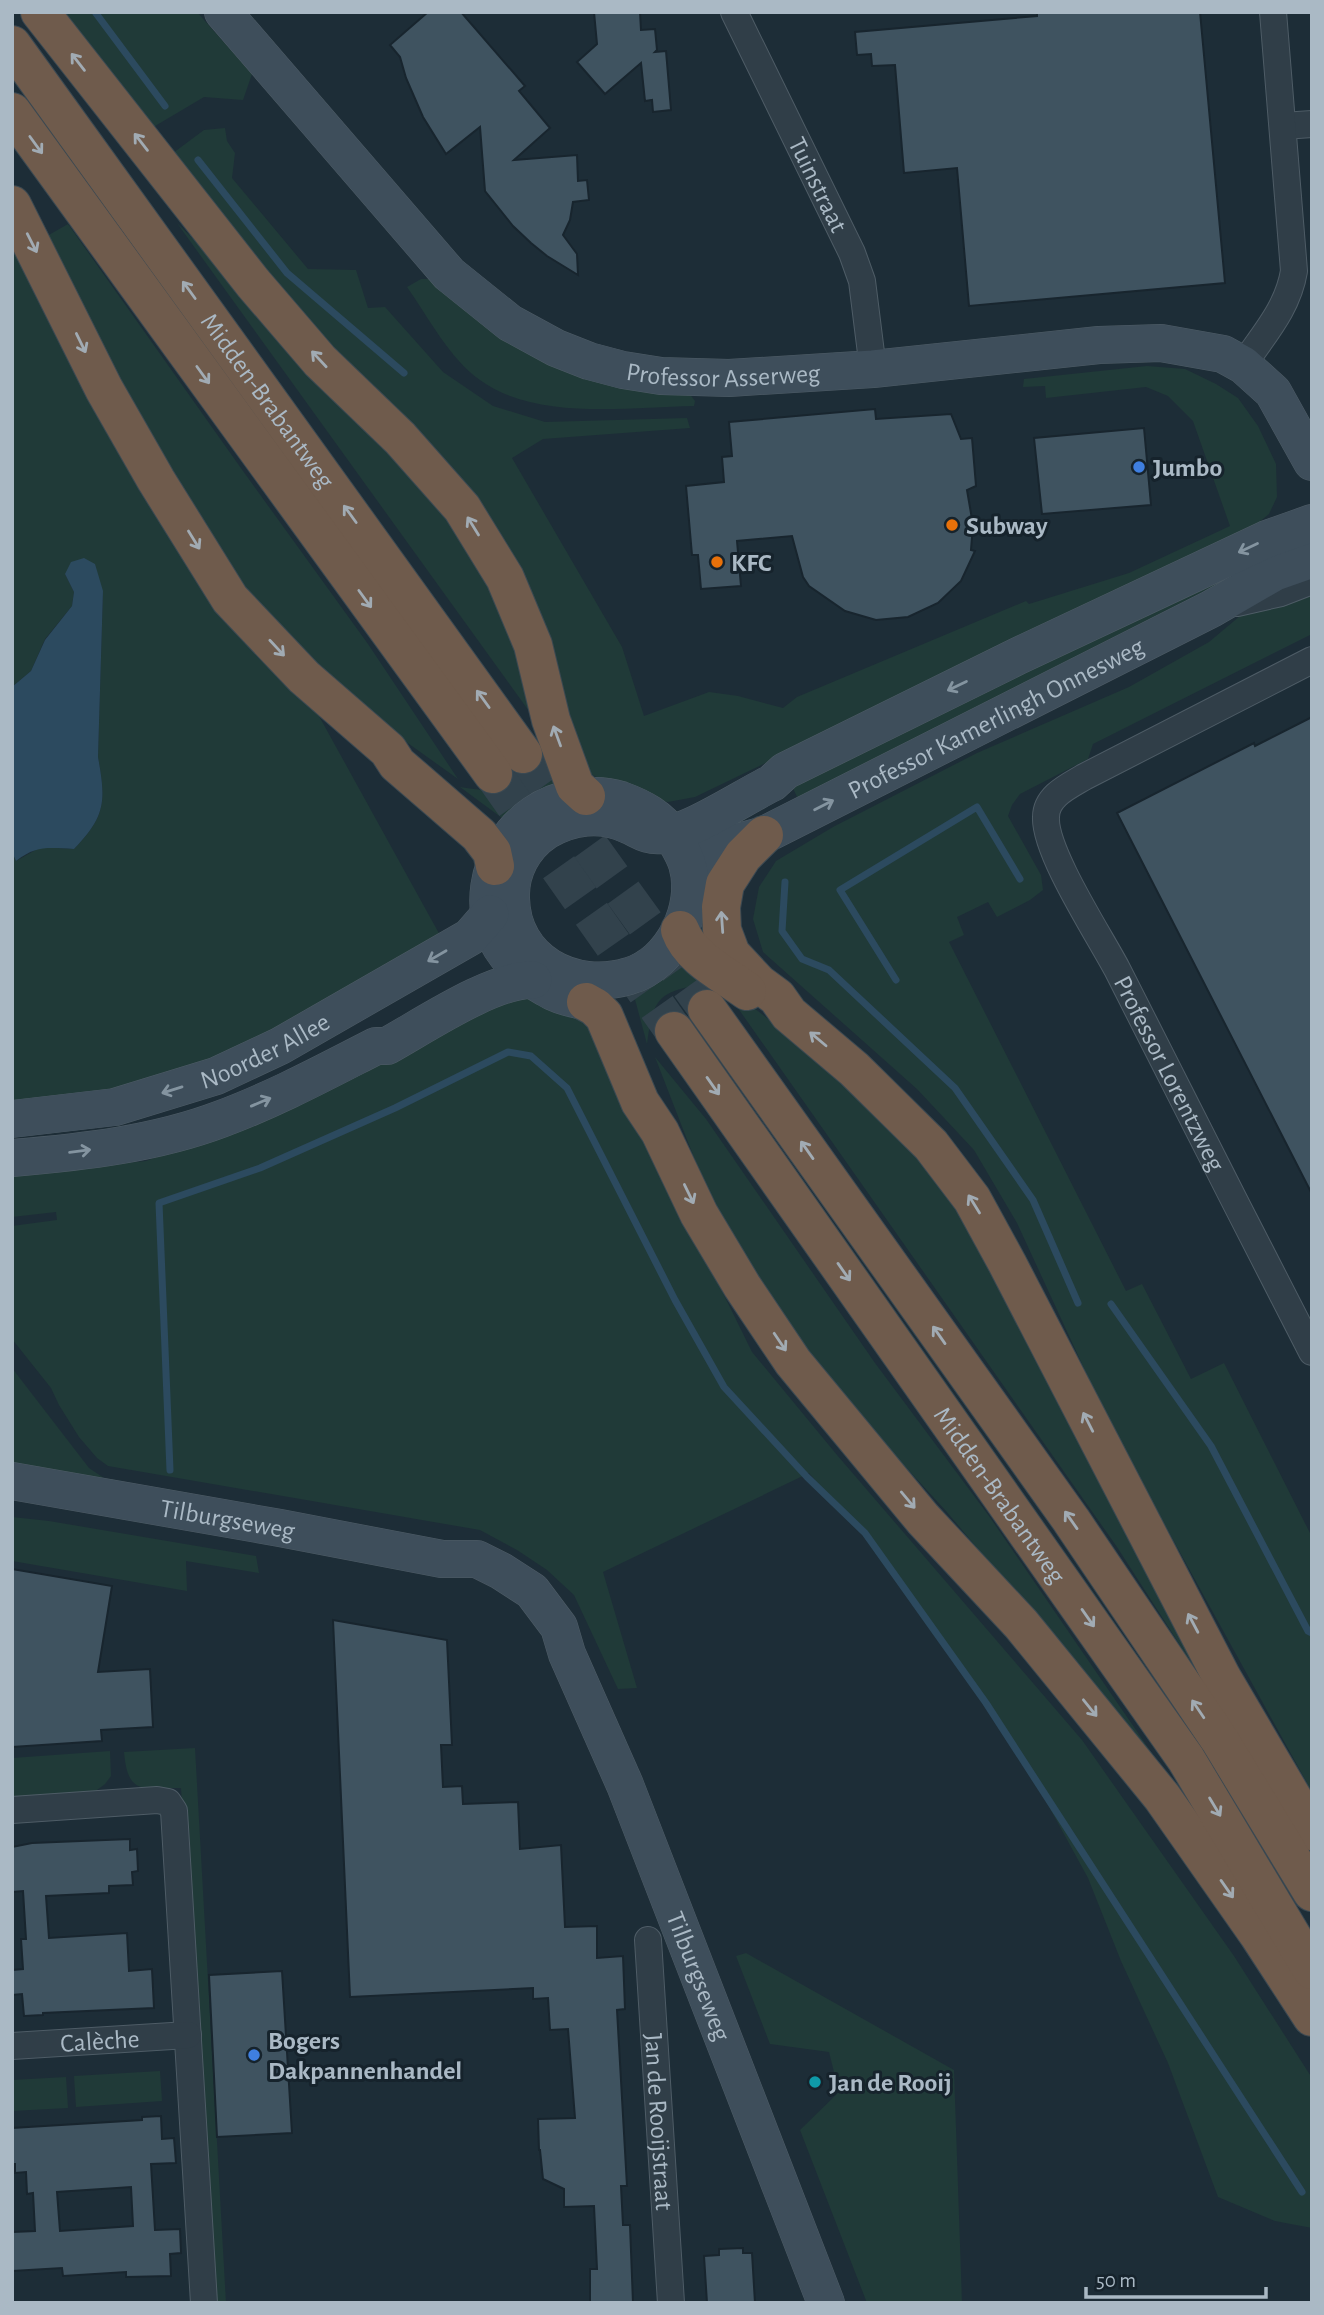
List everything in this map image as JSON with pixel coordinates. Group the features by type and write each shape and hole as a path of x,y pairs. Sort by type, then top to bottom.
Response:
{"highway":[{"path":"40,12 253,283 320,361 400,438 462,508 505,578 533,645 551,720 575,786 586,796"},
{"name":"Midden-Brabantweg","path":"12,45 508,764 12,113"},
{"path":"12,205 104,389 156,480 230,598 304,677 388,750 397,764 479,835 492,852 507,857"},
{"path":"764,835 743,856 725,884 721,907 725,942 738,963 777,997 789,1014 854,1069 932,1145 972,1199 1222,1678 1312,1831"},
{"path":"680,930 685,943 699,956 772,1008 789,1014"},
{"path":"590,991 595,1007 604,1016 640,1102 660,1132 699,1214 742,1286 793,1362 923,1519 1021,1624 1162,1797 1258,1934 1312,2017"},
{"name":"Midden-Brabantweg","path":"707,1009 1071,1520 1219,1739 1312,1892"},
{"name":"Midden-Brabantweg","path":"674,1031 1186,1759 1312,1970"}],"street":[{"name":"Professor Asserweg","path":"223,12 449,274 483,303 527,333 556,348 623,370 661,376 729,378 873,369 1099,345 1161,343 1223,354 1243,365 1273,392 1312,462"},
{"name":"Tuinstraat","path":"734,12 852,253 862,281 873,369"},
{"path":"1243,365 1279,315 1291,290 1294,271 1273,12"},
{"path":"1283,126 1312,124"},
{"name":"Professor Kamerlingh Onnesweg","path":"662,824 772,783 785,771 1018,656 1267,539 1312,523"},
{"name":"Professor Kamerlingh Onnesweg","path":"690,884 697,863 727,845 764,835 1211,608 1275,572 1312,559"},
{"path":"1211,608 1281,593 1312,582"},
{"name":"Professor Lorentzweg","path":"1312,660 1084,777 1056,795 1045,813 1047,834 1059,861 1312,1352"},
{"path":"599,795 614,798 662,824 688,865 688,903 680,930 662,955 642,970 590,991 560,995 497,939 490,915 489,890 507,857 518,826 536,811 561,800 599,795"},
{"path":"507,857 523,854 539,836 562,823 579,818 607,818 650,835 662,824"},
{"path":"507,857 511,904 528,968"},
{"name":"Noorder Allee","path":"12,1119 115,1107 216,1076 280,1045 470,937 490,915"},
{"name":"Noorder Allee","path":"12,1158 120,1146 220,1119 298,1087 376,1046 382,1035 485,974 505,965 528,968"},
{"name":"Tilburgseweg","path":"12,1481 267,1525 442,1559 512,1604 567,1654 652,1852 826,2303"},
{"path":"12,1810 157,1800 168,1802 174,1811 204,2303"},
{"name":"Jan de Rooijstraat","path":"648,1940 671,2303"},
{"name":"Calèche","path":"12,2046 188,2035"}],"green space":[{"path":"63,12 197,12 252,74 243,100 204,97 150,129"},
{"path":"225,128 227,141 235,153 232,178 308,269 356,270 368,308 385,307 443,372 493,406 545,422 687,418 690,428 543,439 512,458 622,647 644,716 709,692 738,696 783,708 797,697 1026,601 1029,604 1129,573 1230,526 1193,421 1168,396 1146,387 1046,398 1045,386 1023,387 1024,379 1147,366 1185,369 1238,398 1258,426 1276,464 1277,497 1269,514 1252,528 695,797 668,802 642,797 614,787 591,774 574,752 524,591 322,348 169,156 204,130"},
{"path":"177,223 254,299 353,405 487,566 525,665 539,725"},
{"path":"68,224 368,644 458,779 335,691 186,518 40,240"},
{"path":"12,235 314,707 441,937 251,1048 131,1089 12,1105 12,852 16,861 41,847 74,849 98,817 102,797 98,757 103,591 65,574 74,592 72,606 45,639 31,671 12,687"},
{"path":"421,279 433,279 689,393 695,401 694,406 583,409 528,402 503,393 469,371 440,337 407,287"},
{"path":"1216,578 1220,583 799,801 791,784"},
{"path":"1312,591 1312,634 1093,744 1088,759 1020,794 1008,816 1041,875 1043,890 997,917 988,902 957,917 964,935 949,942 1126,1291 1142,1284 1191,1379 1224,1363 1312,1537 1312,1792 1112,1429 1017,1223 974,1150 917,1089 763,952 753,919 759,887 776,861 833,827 977,753 1129,687 1209,642 1240,616"},
{"path":"543,732 558,785 506,821 460,787 506,789 525,781 538,761"},
{"path":"683,957 706,984 678,990 661,999 652,1016 647,1044 633,992"},
{"path":"732,991 839,1074 955,1199 1246,1748 1117,1547 728,994"},
{"path":"528,994 568,1009 593,1029 752,1352 1082,1740 1234,1956 1312,2078 1312,2228 1275,2221 1218,2197 1168,2063 1121,1961 1088,1878 1024,1761 862,1534 809,1473 603,1572 637,1688 618,1689 574,1595 547,1570 517,1550 480,1530 108,1466 97,1458 79,1437 51,1388 12,1339 12,1226 57,1220 56,1212 12,1217 12,1175 146,1161 197,1142 489,1001"},
{"path":"655,1057 706,1119 875,1363 989,1516 1160,1765 946,1511 813,1366 726,1240"},
{"path":"12,1368 89,1468 104,1478 116,1480 115,1488 12,1469"},
{"path":"12,1517 256,1556 259,1573 186,1561 187,1591 12,1561"},
{"path":"195,1748 226,2303 213,2303 181,1788 140,1787 130,1777 124,1752"},
{"path":"110,1751 111,1776 93,1793 12,1798 12,1758"},
{"path":"746,1953 954,2070 962,2303 867,2303 800,2130 839,2092 829,2052 770,2044 736,1956"},
{"path":"160,2071 162,2101 76,2107 74,2076"},
{"path":"66,2077 68,2108 12,2111 12,2080"}],"water":[{"path":"84,558 95,564 103,591 98,757 102,785 101,807 92,827 74,849 37,850 16,861 12,852 12,687 31,671 45,640 72,606 74,592 65,574 71,562"}],"building":[{"path":"428,12 461,12 525,86 519,91 550,128 514,160 577,155 578,181 587,180 589,200 573,202 570,220 563,235 577,254 578,275 531,243 513,226 485,191 480,127 446,154 423,117 400,57 390,45"},
{"path":"594,12 640,12 641,30 655,29 655,52 666,51 671,110 653,112 652,100 645,101 641,63 605,94 577,62 597,44"},
{"path":"1037,12 1200,12 1225,283 969,306 957,168 904,173 895,65 872,66 871,54 857,55 855,32 1037,16"},
{"path":"875,409 876,419 951,414 961,439 972,438 976,486 967,490 973,525 971,550 975,551 961,581 938,603 908,617 876,620 845,611 809,586 803,577 792,536 737,541 741,586 701,589 698,555 692,555 686,486 724,482 722,457 732,456 729,422"},
{"path":"1144,428 1151,505 1042,514 1034,438"},
{"path":"1312,717 1312,1194 1117,813 1254,743 1255,746"},
{"path":"12,1569 112,1586 98,1672 150,1669 153,1727 101,1730 102,1741 12,1747"},
{"path":"333,1620 447,1640 452,1745 441,1745 443,1787 462,1786 463,1804 518,1802 520,1849 561,1845 565,1927 597,1926 597,1958 623,1956 625,2009 617,2010 627,2186 621,2186 623,2225 630,2225 633,2303 590,2303 590,2269 597,2269 594,2206 564,2207 564,2189 543,2179 538,2119 575,2118 568,2029 550,2030 548,1998 533,1999 533,1988 350,1997"},
{"path":"130,1839 130,1850 137,1849 138,1871 132,1872 133,1885 109,1886 109,1893 46,1896 49,1938 127,1933 129,1971 152,1969 154,2008 24,2016 22,1994 12,1995 12,1970 23,1969 21,1939 26,1939 23,1891 12,1892 12,1847 32,1843"},
{"path":"282,1971 292,2133 217,2137 209,1975"},
{"path":"161,2116 162,2139 174,2138 176,2163 151,2164 155,2230 180,2229 181,2253 170,2254 171,2276 126,2277 126,2272 63,2276 62,2268 12,2271 12,2232 35,2231 33,2193 27,2194 26,2172 15,2173 15,2164 12,2164 12,2128 142,2120 142,2117","holes":["131,2187 133,2226 60,2231 57,2192"]},
{"path":"743,2248 743,2253 752,2253 755,2303 707,2303 704,2256 719,2255 719,2249"}],"waterway":[{"path":"95,12 165,106"},
{"path":"198,160 287,273 404,373"},
{"path":"896,980 840,890 977,807 1020,879"},
{"path":"785,882 782,931 802,959 829,970 955,1088 1033,1200 1078,1303"},
{"path":"170,1470 159,1203 260,1168 395,1108 508,1052 531,1056 567,1088 675,1300 724,1387 807,1477 865,1533 986,1703 1302,2192"},
{"path":"1111,1304 1211,1446 1308,1631 1312,1633"}],"tunnel":[{"path":"523,754 707,1009"},
{"path":"493,774 674,1031"}],"place":[{"name":"Jumbo","path":"1139,467"},
{"name":"Subway","path":"952,525"},
{"name":"KFC","path":"717,562"},
{"name":"Bogers Dakpannenhandel","path":"254,2055"},
{"name":"Jan de Rooij","path":"815,2082"}]}
